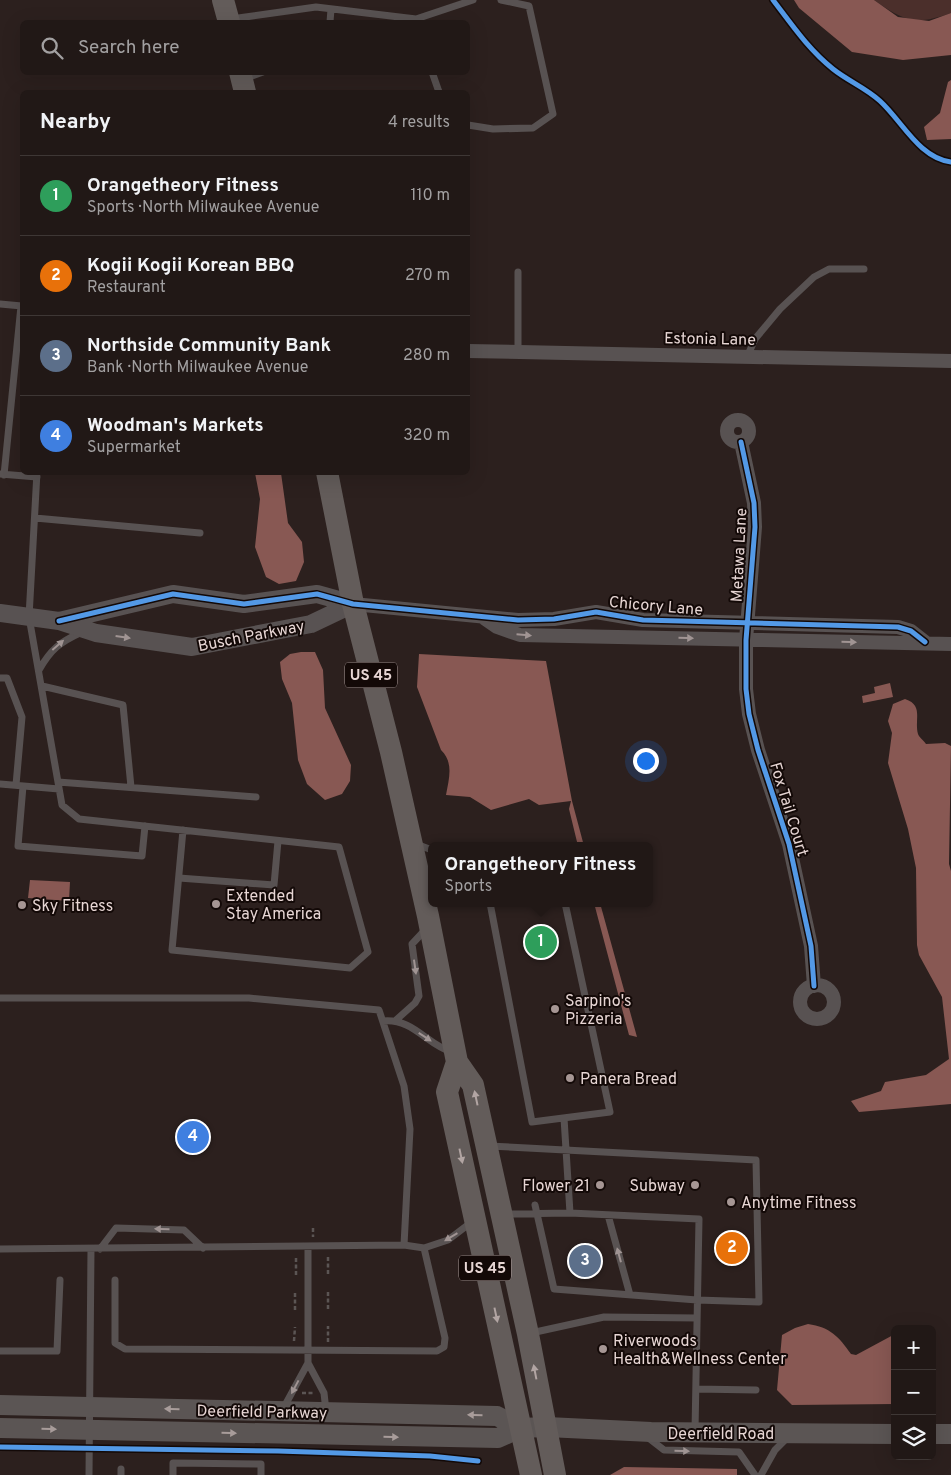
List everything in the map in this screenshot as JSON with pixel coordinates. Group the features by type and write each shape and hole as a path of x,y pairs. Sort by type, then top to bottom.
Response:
{"main road":[{"name":"US 45","path":"328,475 353,604 428,903"},
{"name":"US 45","path":"431,915 456,1057 473,1085 528,1334 555,1475"},
{"name":"US 45","path":"456,1057 447,1092 531,1475"},
{"name":"Deerfield Parkway","path":"0,1405 497,1416 520,1428"},
{"name":"Deerfield Parkway","path":"0,1428 498,1438 520,1428 547,1427"},
{"name":"Deerfield Road","path":"547,1427 639,1432 891,1434"},
{"path":"936,1434 951,1434"}],"street":[{"name":"Estonia Lane","path":"470,351 951,361"},
{"name":"Metawa Lane","path":"741,442 754,503 755,527 746,640"},
{"name":"Busch Parkway","path":"59,621 173,594 244,604 316,594 353,604"},
{"name":"Chicory Lane","path":"353,604 518,620 554,619 596,612 643,620 898,627 911,631 925,642"},
{"name":"Busch Parkway","path":"0,613 59,621 86,630 192,647 311,624 353,604"},
{"name":"Chicory Lane","path":"480,615 497,627 520,635 951,644"},
{"path":"575,636 576,615"},
{"name":"Fox Tail Court","path":"746,640 746,689 749,714 758,750 789,844 811,946 814,986"}],"lane":[{"path":"420,20 473,0"},
{"path":"470,125 493,129 533,128 553,114 529,6 501,0"},
{"path":"227,14 316,7 410,20"},
{"path":"330,20 331,9"},
{"path":"242,82 257,75"},
{"path":"433,75 437,90"},
{"path":"747,357 755,339 780,309 814,277 829,269 864,269"},
{"path":"518,272 518,352"},
{"path":"0,304 20,306"},
{"path":"20,323 2,474 20,475"},
{"path":"37,475 29,617 62,805 79,819 183,830 278,841 339,847 368,952 350,968 172,950 183,830"},
{"path":"35,518 200,533"},
{"path":"39,671 48,654 62,641 86,630"},
{"path":"0,678 8,678 22,717 18,846 142,856 145,826"},
{"path":"42,686 123,705 131,788"},
{"path":"0,784 131,788 256,797"},
{"path":"179,878 274,885 278,841"},
{"path":"412,842 428,848"},
{"path":"491,907 532,1122 610,1112 566,907"},
{"path":"396,1020 415,1003 419,996 412,944 431,915"},
{"path":"0,998 249,998 379,1010 404,1086 410,1129 404,1245"},
{"path":"383,1021 396,1020 456,1057"},
{"path":"564,1118 570,1213"},
{"path":"486,1146 756,1160 759,1302 697,1300 554,1289 535,1205"},
{"path":"501,1214 570,1213 699,1219 696,1432"},
{"path":"608,1215 630,1295"},
{"path":"0,1249 203,1248 310,1244 404,1245 424,1248 448,1240 475,1220"},
{"path":"100,1249 116,1228 184,1230 203,1248"},
{"path":"310,1244 308,1363 324,1393 326,1412"},
{"path":"115,1280 115,1343 125,1350 437,1351 444,1347 446,1338 424,1248"},
{"path":"89,1475 91,1249"},
{"path":"0,1351 57,1351 60,1280"},
{"path":"528,1334 604,1317 697,1318"},
{"path":"282,1411 308,1363"},
{"path":"696,1389 756,1390"},
{"path":"639,1432 664,1450 739,1452 755,1475"},
{"path":"761,1475 775,1450 793,1433"},
{"path":"172,1475 173,1463 261,1464 261,1475"}],"path":[{"path":"310,1244 313,1228"},
{"path":"296,1256 296,1275"},
{"path":"328,1257 328,1276"},
{"path":"295,1292 295,1310"},
{"path":"328,1292 328,1310"},
{"path":"328,1326 328,1350"},
{"path":"294,1350 295,1327"},
{"path":"302,1393 319,1393"}],"shaded area":[{"path":"794,0 874,0 898,17 929,21 951,13 951,55 903,60 852,52 799,8"},
{"path":"874,0 951,0 951,13 928,19 910,19 894,13"},
{"path":"951,80 951,139 927,140 924,127 940,113 948,82"},
{"path":"255,475 281,475 288,523 302,542 304,562 296,581 279,584 266,577 255,547 260,499"},
{"path":"315,652 323,670 325,708 351,765 350,781 342,794 325,800 307,784 298,760 292,703 282,679 280,662 290,654"},
{"path":"419,654 546,661 572,801 583,842 577,842 569,809 571,801 539,805 529,799 491,810 470,797 446,795 450,771 448,760 441,750 417,687"},
{"path":"890,683 893,697 863,703 862,696 875,693 874,687"},
{"path":"905,699 911,702 916,709 918,734 926,744 945,743 951,746 949,864 951,871 951,1104 859,1112 851,1101 881,1091 885,1082 926,1075 949,1059 942,997 919,955 917,945 916,868 908,829 888,763 892,733 888,721 893,704"},
{"path":"30,880 70,882 69,901 28,898"},
{"path":"595,907 601,907 637,1037 629,1035"},
{"path":"808,1324 828,1330 838,1338 851,1354 856,1355 891,1336 891,1404 792,1405 777,1390 782,1335"},
{"path":"624,1467 737,1469 737,1475 610,1475"}],"cycle path":[{"path":"773,0 801,37 824,62 880,101 912,138 930,154 951,162"},
{"path":"741,442 754,503 755,527 746,640 746,689 749,714 758,750 789,844 811,946 814,986"},
{"path":"59,621 173,594 244,604 317,594 353,604 518,620 554,619 596,612 643,620 898,627 911,631 925,642"},
{"path":"0,1447 278,1451 430,1456 478,1461"}],"place":[{"name":"Extended Stay America","path":"216,904"},
{"name":"Sky Fitness","path":"22,905"},
{"name":"Orangetheory Fitness","path":"541,942"},
{"name":"Sarpino's Pizzeria","path":"555,1009"},
{"name":"Panera Bread","path":"570,1078"},
{"name":"Woodman's Markets","path":"193,1137"},
{"name":"Flower 21","path":"600,1185"},
{"name":"Subway","path":"695,1185"},
{"name":"Anytime Fitness","path":"731,1202"},
{"name":"Kogii Kogii Korean BBQ","path":"732,1248"},
{"name":"Northside Community Bank","path":"585,1261"},
{"name":"Riverwoods Health&Wellness Center","path":"603,1349"}]}
